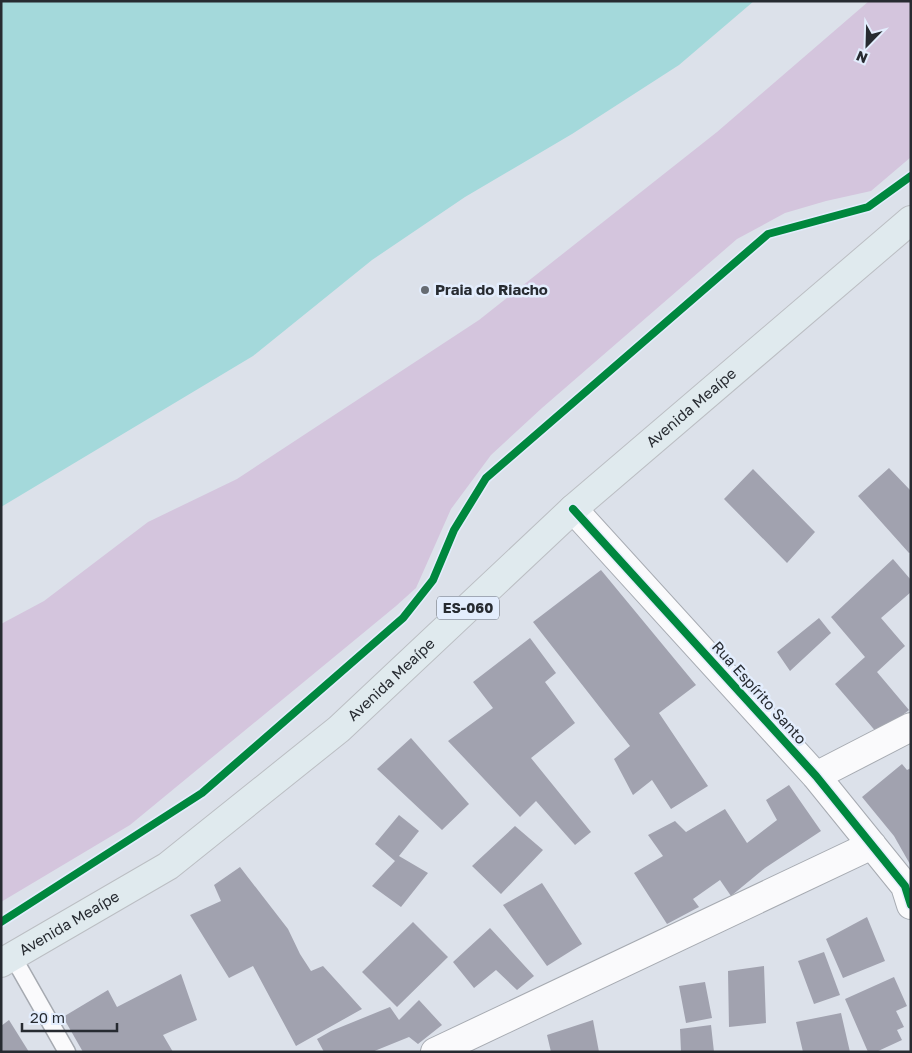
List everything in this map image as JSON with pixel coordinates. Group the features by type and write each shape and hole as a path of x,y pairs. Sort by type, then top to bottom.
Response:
{"main road":[{"name":"Avenida Meaípe","path":"7,960 168,866 331,735 573,509 911,220"}],"street":[{"name":"Rua Espírito Santo","path":"573,509 816,776 905,886 911,905"},
{"path":"816,776 911,727"},
{"path":"434,1052 872,845"}],"lane":[{"path":"7,960 67,1052"}],"shaded area":[{"path":"869,1 911,1 911,157 871,191 785,213 737,239 542,408 491,455 451,509 416,588 130,825 1,902 1,624 44,601 148,522 237,479 479,320 717,132"}],"water":[{"path":"1,1 754,1 679,65 572,134 465,197 372,260 253,356 1,507"}],"building":[{"path":"889,468 911,491 911,552 909,553 858,496"},
{"path":"753,469 815,532 787,563 724,499"},
{"path":"893,559 911,580 911,592 881,618 905,646 877,672 909,710 878,734 835,684 865,657 831,617"},
{"path":"601,570 696,685 659,713 708,786 671,809 652,780 633,795 614,759 630,746 533,622"},
{"path":"819,618 831,633 790,671 777,652"},
{"path":"530,638 556,673 545,682 575,723 531,758 591,832 575,845 536,801 520,817 448,741 493,708 473,682"},
{"path":"411,738 469,804 442,830 377,769"},
{"path":"902,764 907,770 911,768 911,866 894,836 862,797"},
{"path":"789,785 821,831 765,868 731,896 720,880 693,899 699,907 667,924 634,873 663,856 648,835 675,821 686,832 725,809 747,843 777,820 766,800"},
{"path":"399,815 419,831 399,856 428,873 401,907 372,886 395,861 375,844"},
{"path":"515,826 543,850 501,894 472,866"},
{"path":"240,867 288,929 311,971 323,966 362,1009 296,1046 253,966 229,978 190,915 221,901 214,885"},
{"path":"542,883 582,944 547,966 503,905"},
{"path":"867,917 885,961 843,978 826,939"},
{"path":"413,922 448,957 397,1007 362,972"},
{"path":"490,928 534,976 517,990 496,970 474,988 453,962"},
{"path":"824,952 840,995 814,1004 798,961"},
{"path":"764,966 766,1023 729,1027 728,971"},
{"path":"181,974 197,1020 163,1035 173,1052 83,1052 63,1017 108,990 117,1007"},
{"path":"894,977 907,1006 896,1011 904,1027 897,1030 902,1040 876,1052 868,1052 845,999"},
{"path":"705,982 712,1018 686,1023 679,986"},
{"path":"419,1000 442,1025 418,1044 409,1037 372,1052 324,1052 317,1039 331,1031 390,1007 399,1020"},
{"path":"841,1013 850,1052 803,1052 796,1022"},
{"path":"9,1020 29,1052 1,1052 1,1026"},
{"path":"593,1020 599,1052 551,1052 547,1035"},
{"path":"711,1025 714,1052 681,1052 680,1029"}],"cycle path":[{"path":"1,922 202,793 403,618 433,580 454,530 486,478 768,234 868,207 911,176"},
{"path":"573,509 816,776 905,886 911,905"}],"place":[{"name":"Praia do Riacho","path":"425,290"}]}
